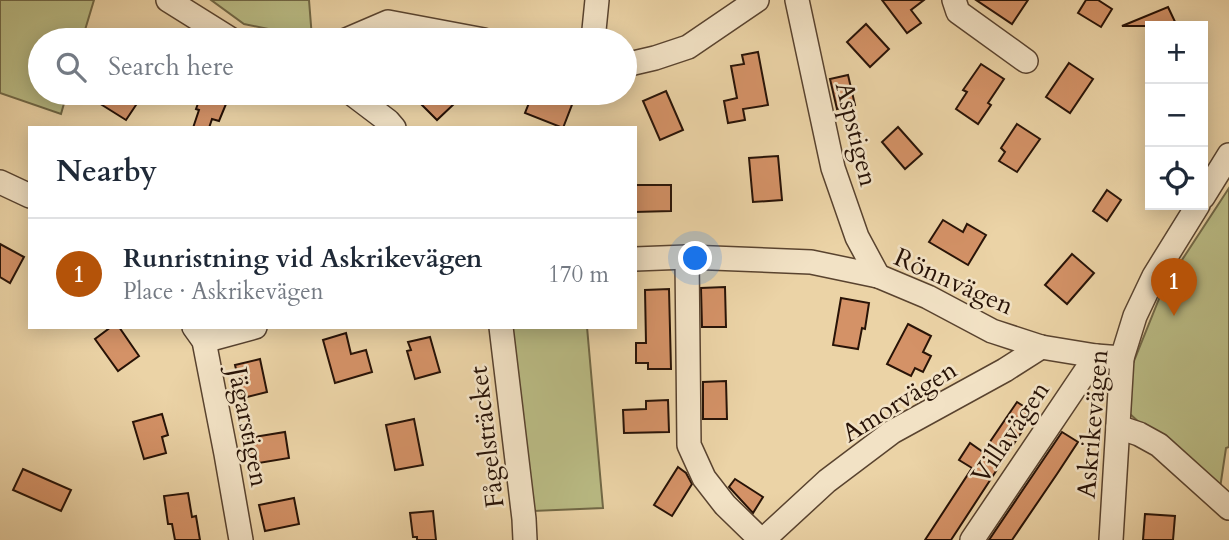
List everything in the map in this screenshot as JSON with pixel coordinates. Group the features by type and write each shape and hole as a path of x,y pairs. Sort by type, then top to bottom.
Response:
{"street":[{"path":"168,0 213,28"},
{"path":"594,28 597,0"},
{"path":"637,62 688,47 757,0"},
{"name":"Aspstigen","path":"797,0 833,168 857,237 878,276"},
{"path":"954,0 958,12 1026,61"},
{"path":"374,28 388,22 420,28"},
{"path":"367,105 392,126"},
{"path":"1208,189 1229,155"},
{"path":"0,182 28,195"},
{"name":"Askrikevägen","path":"1111,540 1122,358 1135,316 1154,276 1195,210"},
{"path":"687,257 689,445 704,478 725,505 762,540"},
{"name":"Rönnvägen","path":"637,259 687,257 811,262 878,276 928,296 992,331 1041,347 1122,358"},
{"path":"199,334 239,329"},
{"name":"Fågelsträcket","path":"501,329 525,540"},
{"name":"Jägarstigen","path":"199,334 226,454 241,540"},
{"name":"Amorvägen","path":"762,540 827,481 892,432 1005,370 1041,347"},
{"name":"Villavägen","path":"972,540 1096,356"},
{"path":"1118,427 1158,445 1229,508"}],"green space":[{"path":"0,0 94,0 86,28 28,28 28,103 0,93"},
{"path":"211,0 309,0 311,28 263,28 244,24"},
{"path":"35,105 64,105 61,114"},
{"path":"1229,188 1229,447 1226,448 1219,495 1130,414 1132,366 1163,289"},
{"path":"510,329 587,329 603,508 533,511"}],"building":[{"path":"882,0 924,0 911,10 921,23 907,33"},
{"path":"976,0 1028,0 1012,24"},
{"path":"1086,0 1098,0 1112,9 1101,27 1078,13"},
{"path":"1168,7 1175,21 1145,21 1145,26 1122,26"},
{"path":"866,24 889,49 870,67 847,42"},
{"path":"758,52 768,105 743,109 745,120 728,123 724,101 737,98 731,66 744,64 742,55"},
{"path":"1069,63 1093,79 1070,113 1046,97"},
{"path":"981,64 1004,79 978,124 956,109 967,92 963,90"},
{"path":"848,75 855,105 837,109 830,79"},
{"path":"666,91 683,130 660,140 643,101"},
{"path":"102,105 136,105 126,120"},
{"path":"197,105 226,105 219,121 212,119 210,126 194,126 199,110 196,109"},
{"path":"422,105 453,105 437,120"},
{"path":"528,105 572,105 564,126 525,113"},
{"path":"1017,124 1040,139 1017,172 999,161 1005,152 1001,148"},
{"path":"898,127 922,154 905,169 882,142"},
{"path":"778,156 782,200 753,202 749,158"},
{"path":"637,185 671,185 671,211 637,212"},
{"path":"1107,190 1121,200 1107,221 1093,211"},
{"path":"943,220 963,232 967,224 986,235 968,265 929,242"},
{"path":"0,244 24,257 10,283 0,277"},
{"path":"1072,254 1094,273 1067,304 1045,285"},
{"path":"725,287 726,327 702,327 701,288"},
{"path":"669,289 671,369 648,369 648,363 636,363 636,343 646,343 645,290"},
{"path":"841,298 869,303 865,329 862,328 858,349 833,345"},
{"path":"908,324 931,336 923,352 931,356 923,372 915,368 911,376 887,364"},
{"path":"108,329 120,329 139,356 118,371 95,339"},
{"path":"346,333 351,354 366,350 372,372 335,383 323,340"},
{"path":"430,337 440,372 415,379 407,351 411,350 408,342"},
{"path":"260,359 267,392 243,398 235,365"},
{"path":"726,381 727,419 703,419 703,382"},
{"path":"668,400 669,432 624,433 623,410 646,409 646,401"},
{"path":"1017,402 1034,413 951,540 925,540 972,468 959,460 970,443 983,452"},
{"path":"162,414 168,435 162,437 166,453 144,459 133,422"},
{"path":"414,419 423,465 395,470 386,425"},
{"path":"285,432 289,458 252,464 248,438"},
{"path":"1062,432 1078,442 1057,474 1012,540 989,540"},
{"path":"678,467 686,473 692,484 672,516 654,505"},
{"path":"23,469 71,490 61,511 13,490"},
{"path":"735,479 763,497 753,513 729,487"},
{"path":"188,493 200,540 175,540 172,524 168,524 164,496"},
{"path":"294,498 299,524 265,531 259,505"},
{"path":"433,511 436,540 417,540 417,537 413,537 410,513"},
{"path":"1145,514 1175,516 1173,540 1143,540"}],"place":[{"name":"Runristning vid Askrikevägen","path":"1174,316"}]}
